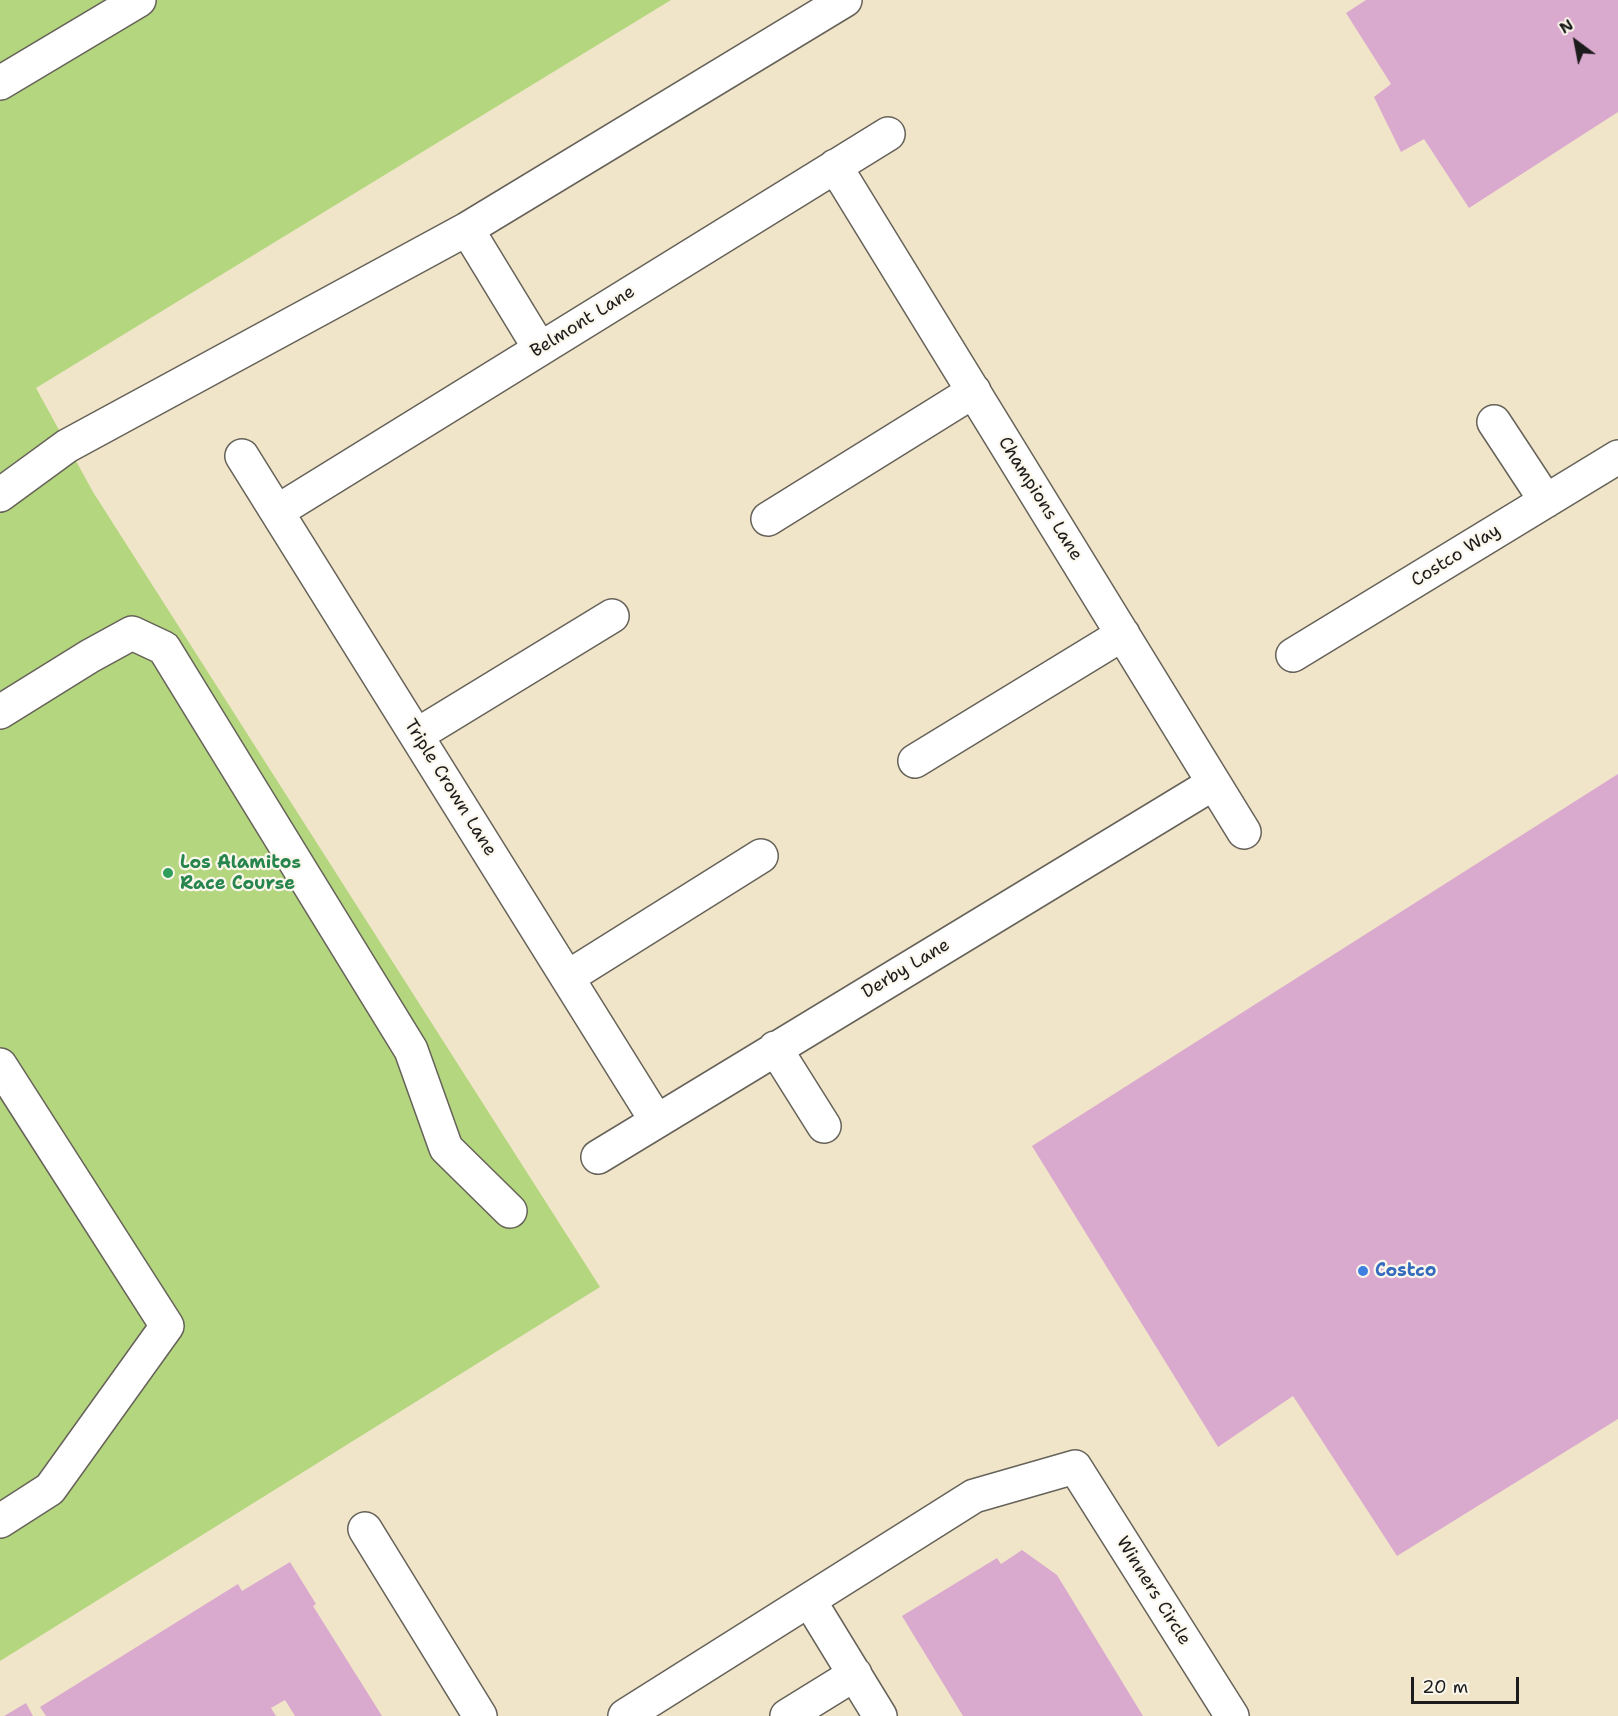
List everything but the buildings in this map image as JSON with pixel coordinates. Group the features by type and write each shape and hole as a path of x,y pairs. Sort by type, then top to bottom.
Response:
{"street":[{"path":"0,83 139,0"},
{"path":"0,495 67,446 468,229 845,0"},
{"name":"Belmont Lane","path":"278,511 888,134"},
{"name":"Champions Lane","path":"836,166 1244,832"},
{"path":"468,229 540,349"},
{"path":"768,519 974,391"},
{"path":"1494,422 1546,501"},
{"name":"Triple Crown Lane","path":"242,456 656,1120"},
{"name":"Costco Way","path":"1293,655 1618,457"},
{"path":"417,735 612,616"},
{"path":"0,712 90,656 132,633 164,648 411,1050 446,1148 510,1211"},
{"path":"915,762 1123,634"},
{"name":"Derby Lane","path":"598,1157 1214,783"},
{"path":"568,977 761,856"},
{"path":"775,1048 824,1126"},
{"path":"0,1065 167,1326 50,1489 0,1521"},
{"name":"Winners Circle","path":"809,1600 974,1496 1075,1467 1232,1716"},
{"path":"365,1529 480,1716"},
{"path":"625,1716 809,1600 880,1716"},
{"path":"787,1716 855,1674"}],"green space":[{"name":"Los Alamitos Race Course","path":"0,0 671,0 36,388 93,492 600,1287 0,1661"}],"place":[{"name":"Los Alamitos Race Course","path":"168,873"},
{"name":"Costco","path":"1363,1271"}]}
